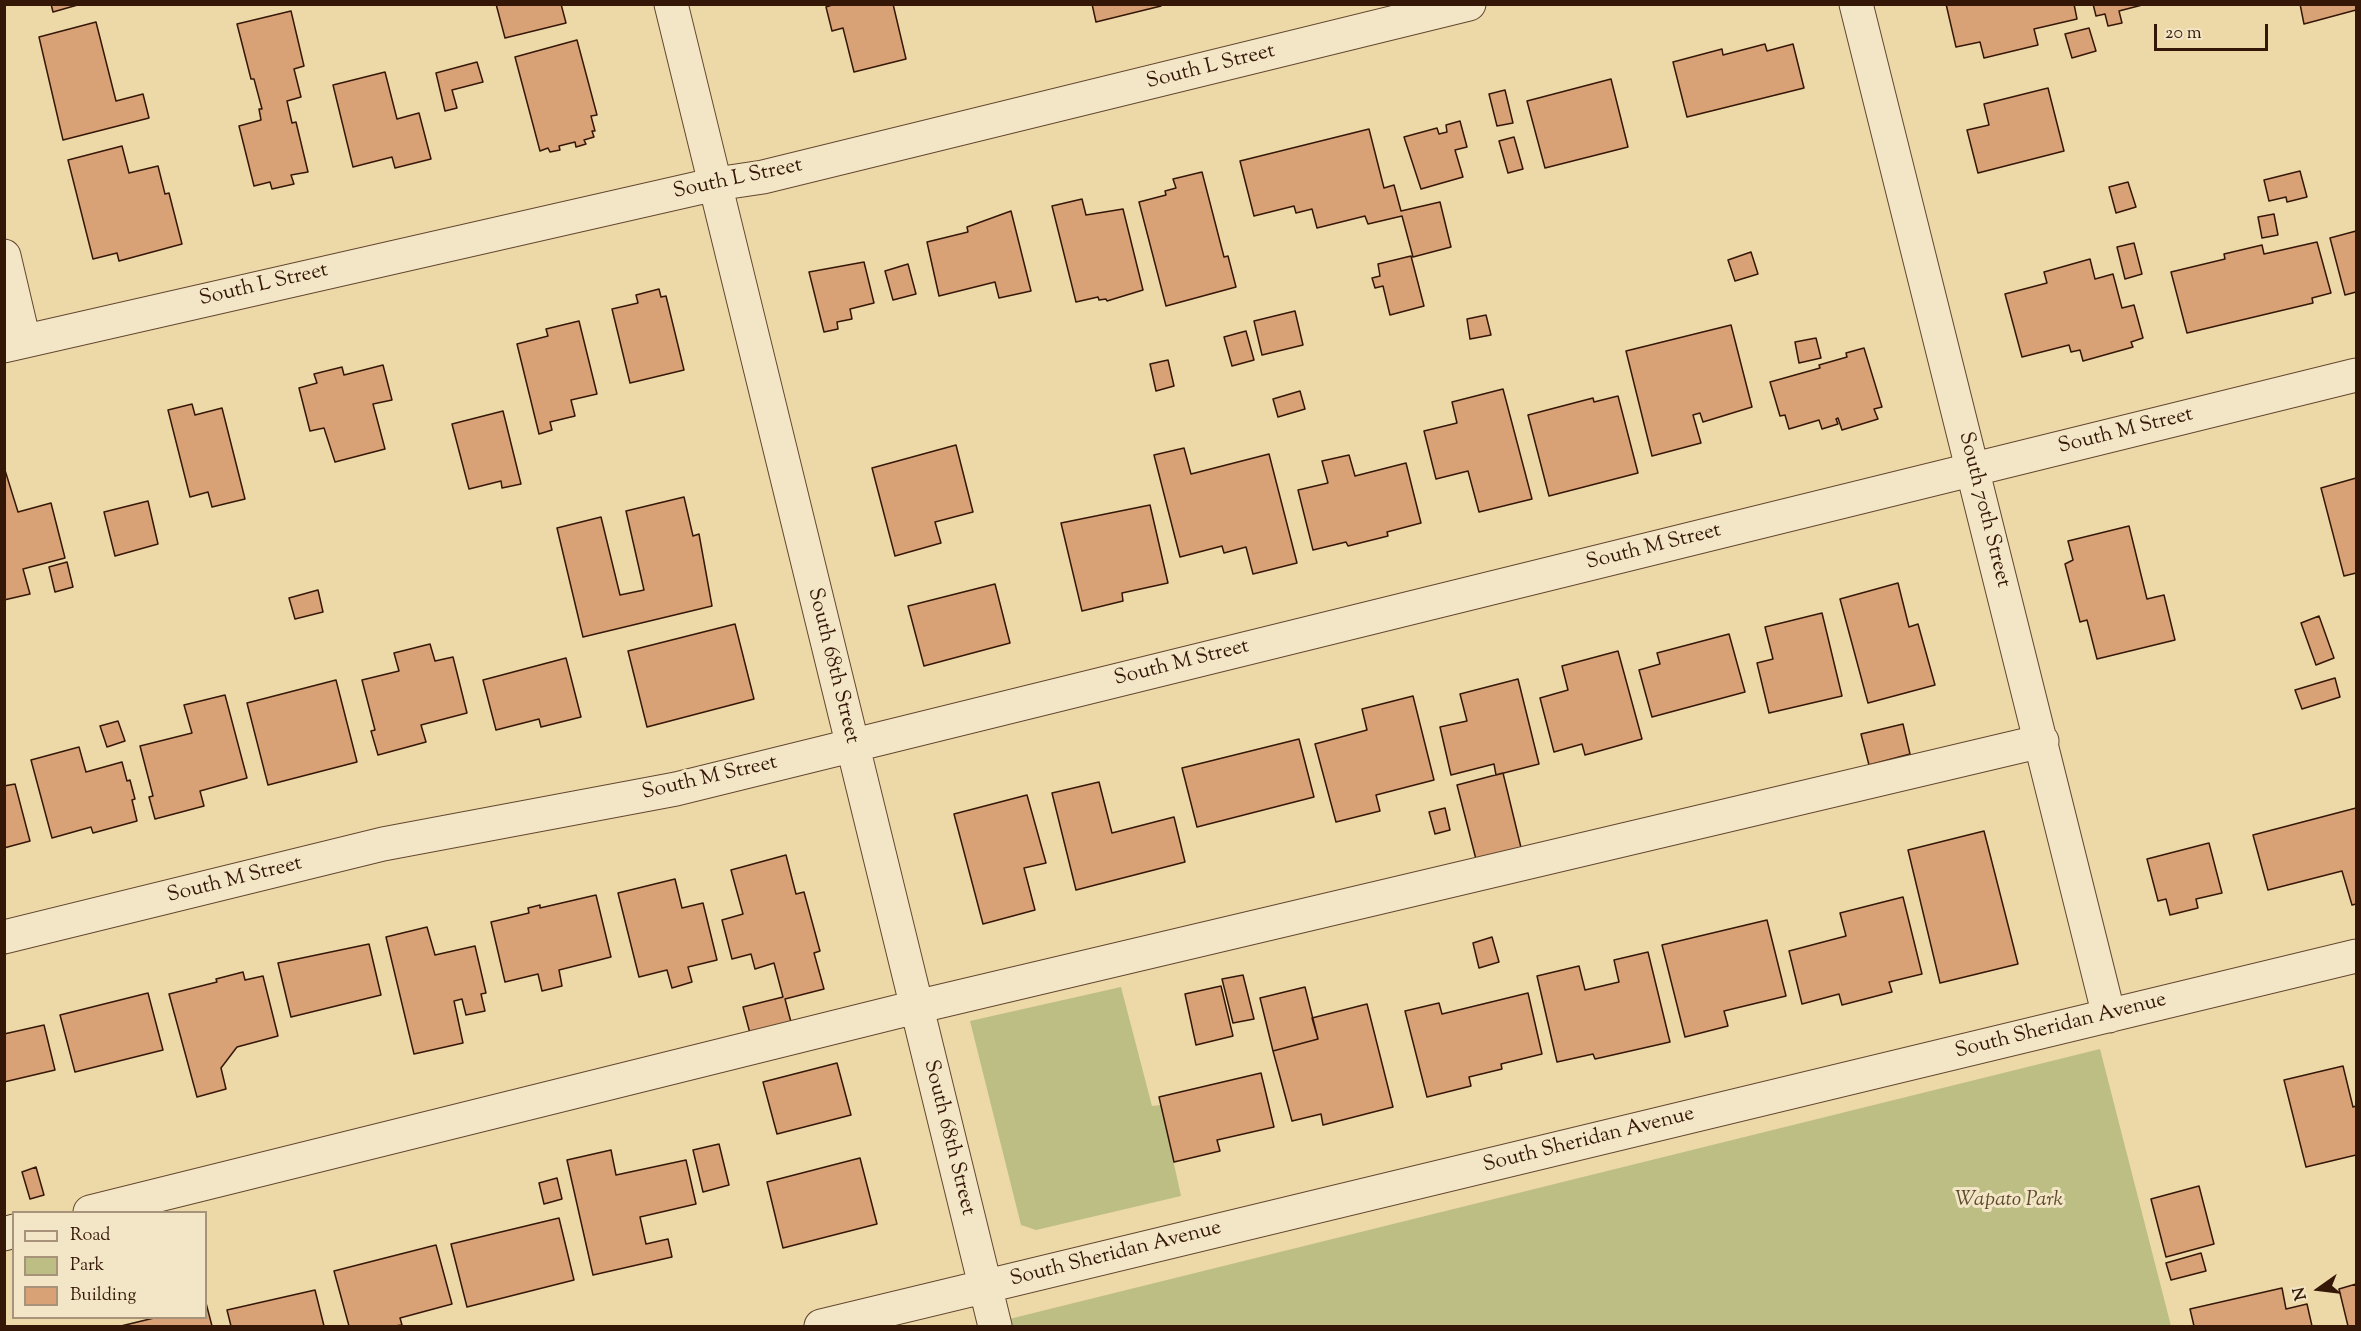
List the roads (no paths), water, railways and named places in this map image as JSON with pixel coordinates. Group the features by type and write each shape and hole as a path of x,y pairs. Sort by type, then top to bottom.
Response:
{"street":[{"name":"South 68th Street","path":"671,4 995,1326"},
{"name":"South L Street","path":"14,343 716,183 763,177 1469,4"},
{"name":"South 70th Street","path":"1856,4 2109,1016"},
{"path":"4,256 14,343"},
{"name":"South M Street","path":"4,937 383,844 676,789 2356,375"},
{"path":"94,1211 916,1007 2042,741"},
{"name":"South Sheridan Avenue","path":"821,1326 2356,956"}],"park label":[{"name":"Wapato Park","path":"2009,1201"}]}
